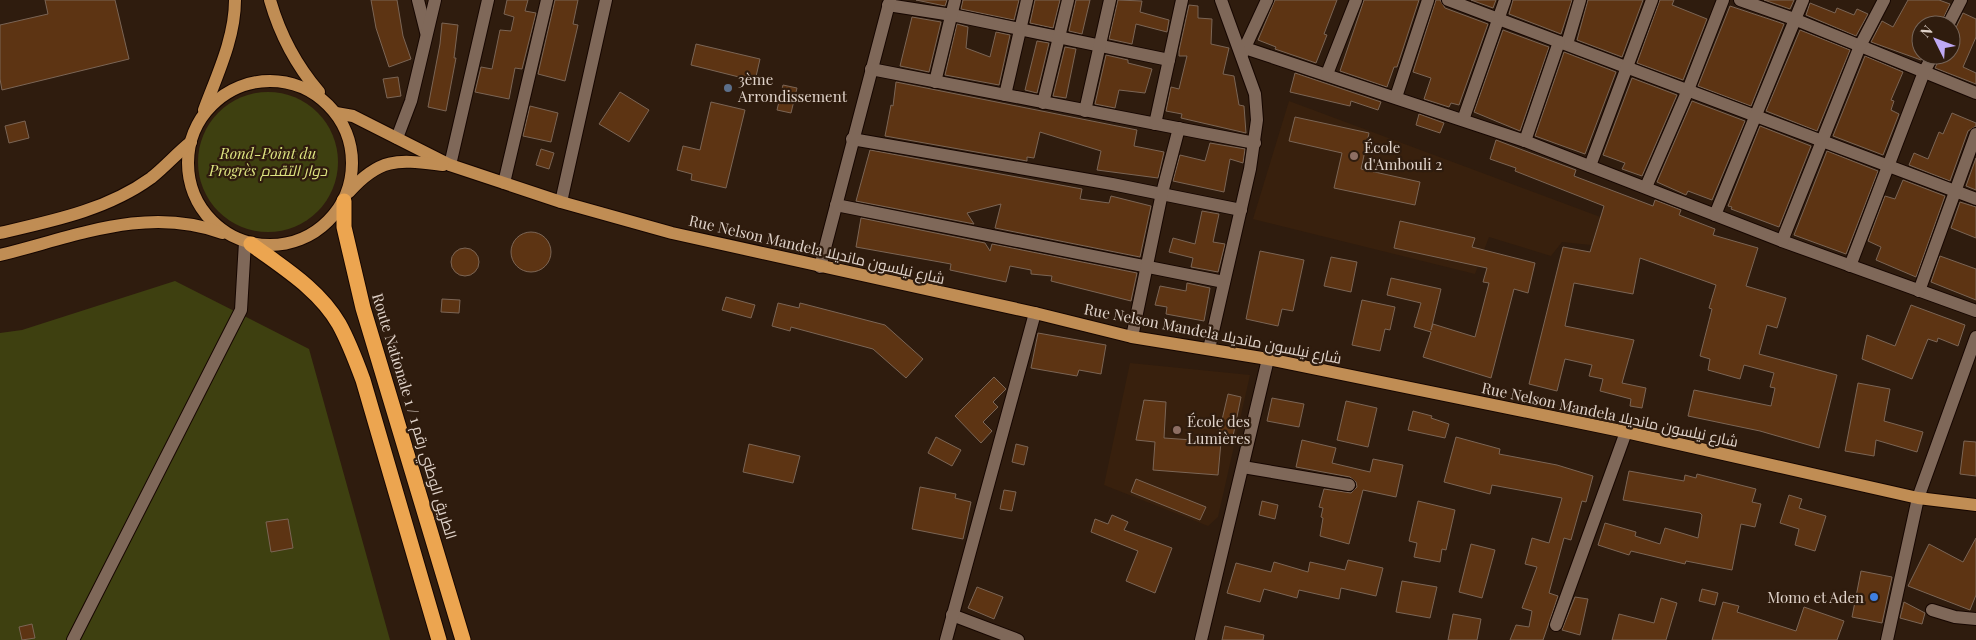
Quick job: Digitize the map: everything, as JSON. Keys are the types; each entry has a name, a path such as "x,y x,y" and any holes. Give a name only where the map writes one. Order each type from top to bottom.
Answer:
{"highway":[{"name":"Route Nationale 1 / الطريق الوطني رقم 1","path":"345,197 344,227 363,308 463,640"},
{"path":"245,242 304,284 324,303 338,322 348,342 364,380 439,640"}],"main road":[{"path":"234,0 234,15 224,57 191,142 188,165 192,189 202,210 218,227 245,242"},
{"path":"0,255 121,224 158,220 203,226 245,242 273,246 301,239 314,233 331,219 345,197 353,166 349,138 333,108 303,74 290,52 270,0"},
{"path":"202,117 218,99 238,86 262,80 286,82 309,90 333,108"},
{"name":"Rue Nelson Mandela شارع نيلسون مانديلا","path":"333,108 353,116 450,165 561,202 672,233 1035,313 1132,337 1209,348 1626,432 1918,498 1976,505"},
{"path":"0,233 98,206 127,193 152,177 191,142"},
{"name":"Rue Nelson Mandela شارع نيلسون مانديلا","path":"345,197 364,175 382,164 405,162 450,165"}],"street":[{"path":"418,0 427,37"},
{"path":"397,138 411,101 435,0"},
{"path":"450,165 488,0"},
{"path":"504,183 547,0"},
{"path":"561,202 606,0"},
{"path":"935,82 956,0"},
{"path":"1005,95 1027,0"},
{"path":"1043,103 1068,0"},
{"path":"1085,111 1110,0"},
{"path":"1155,124 1182,0"},
{"path":"1209,348 1241,210 1255,143 1257,120 1255,94 1243,52 1221,0"},
{"path":"1243,52 1267,0"},
{"path":"1327,74 1356,0"},
{"path":"1396,97 1428,0"},
{"path":"1448,0 1976,199"},
{"path":"1463,120 1505,0"},
{"path":"1525,141 1580,0"},
{"path":"1590,166 1628,69 1652,0"},
{"path":"1646,187 1688,90 1723,0"},
{"path":"1740,0 1794,19 1976,93"},
{"path":"1715,215 1794,19 1804,0"},
{"path":"1782,241 1860,46 1884,0"},
{"path":"1954,15 1962,0"},
{"path":"820,267 889,3 1169,60"},
{"path":"1243,52 1327,74 1525,141 1782,241 1976,311"},
{"path":"1850,266 1928,65"},
{"path":"871,69 1255,143"},
{"path":"1132,337 1162,193 1179,128"},
{"path":"1919,292 1976,134"},
{"path":"852,139 1162,193 1241,210"},
{"path":"836,205 1072,250 1147,268 1224,282"},
{"path":"73,640 241,310 245,242"},
{"path":"946,640 1035,313"},
{"path":"1887,640 1918,498 1976,336"},
{"path":"1201,640 1268,360"},
{"path":"1556,625 1626,432"},
{"path":"1243,467 1349,485"},
{"path":"1932,610 1956,617 1976,619"},
{"path":"952,615 1018,640"}],"shaded area":[{"name":"École d'Ambouli 2","path":"1289,101 1630,228 1619,248 1562,242 1551,256 1489,237 1475,274 1253,219"},
{"name":"École des Lumières","path":"1130,363 1250,375 1218,517 1208,526 1104,485"}],"green space":[{"name":"Rond-Point du Progrès دوار التقدم","path":"268,92 282,93 295,97 317,113 333,135 337,148 337,176 333,189 317,211 295,227 282,231 268,232 254,231 241,227 219,211 203,189 199,176 198,162 199,148 203,135 219,113 241,97 254,93"},
{"path":"175,281 309,349 390,640 0,640 0,333 22,330"}],"building":[{"path":"45,0 115,0 129,59 2,90 0,79 0,25 48,14"},
{"path":"371,0 397,0 403,36 411,59 389,67 376,28"},
{"path":"507,0 528,0 525,11 536,13 522,69 515,68 509,99 475,92 481,67 492,69 500,30 511,31 514,17 504,14"},
{"path":"555,0 578,0 573,24 578,25 565,81 538,74"},
{"path":"916,0 947,0 945,6"},
{"path":"963,0 1019,0 1014,20 961,9"},
{"path":"1035,0 1060,0 1053,28 1030,23"},
{"path":"1076,0 1090,0 1082,34 1069,31"},
{"path":"1118,0 1142,1 1140,12 1169,20 1167,32 1136,24 1132,44 1109,39"},
{"path":"1275,0 1337,0 1324,34 1327,35 1316,63 1275,49 1276,47 1258,40"},
{"path":"1364,0 1419,0 1397,67 1394,67 1387,87 1340,71"},
{"path":"1436,0 1440,0 1445,8 1488,24 1459,105 1451,103 1449,107 1424,99 1431,78 1413,72"},
{"path":"1471,0 1496,0 1493,8"},
{"path":"1513,0 1572,0 1561,34 1509,14"},
{"path":"1588,0 1643,0 1622,57 1577,40"},
{"path":"1660,0 1674,0 1672,5 1707,19 1683,80 1637,63"},
{"path":"1764,0 1794,0 1790,9"},
{"path":"1908,0 1939,0 1950,4 1945,15 1911,15 1911,56 1871,42 1882,21 1893,27"},
{"path":"1810,3 1835,13 1837,8 1854,15 1857,9 1868,14 1856,36 1806,15"},
{"path":"1189,5 1198,6 1198,18 1212,19 1211,44 1229,48 1223,74 1234,76 1239,105 1244,106 1246,133 1181,118 1182,114 1166,111 1171,87 1179,89 1187,56 1179,56 1179,51"},
{"path":"1730,6 1784,24 1751,106 1698,86"},
{"path":"1963,13 1976,19 1976,37 1963,67 1976,73 1976,84 1935,68 1936,65 1961,65 1961,17"},
{"path":"912,17 941,22 929,72 900,66"},
{"path":"442,23 458,25 454,58 456,58 446,111 428,107"},
{"path":"957,24 968,27 966,48 990,57 996,32 1010,35 999,85 945,75"},
{"path":"1503,30 1549,47 1520,131 1474,112"},
{"path":"1800,30 1850,50 1817,131 1766,111"},
{"path":"1037,41 1049,43 1037,93 1025,90"},
{"path":"696,44 760,59 755,81 691,65"},
{"path":"1065,47 1076,49 1066,98 1053,96"},
{"path":"1564,52 1616,72 1585,154 1535,136"},
{"path":"1106,55 1128,60 1128,63 1152,69 1145,93 1119,90 1115,108 1095,104"},
{"path":"1865,56 1903,72 1891,100 1894,101 1891,110 1899,114 1883,155 1833,136"},
{"path":"1295,73 1381,102 1378,110 1351,101 1350,106 1290,92"},
{"path":"398,77 401,96 387,98 383,79"},
{"path":"1632,78 1677,95 1642,176 1622,169 1625,163 1603,155"},
{"path":"896,82 1137,130 1134,146 1164,152 1158,178 1097,170 1101,151 1040,132 1034,158 1027,157 1027,161 885,136 891,105 893,106"},
{"path":"783,85 797,88 791,113 777,110"},
{"path":"620,92 649,110 629,142 599,124"},
{"path":"1692,101 1745,121 1712,200 1688,191 1686,195 1657,182"},
{"path":"711,102 745,110 726,188 691,180 692,174 677,170 683,146 700,150"},
{"path":"530,106 558,113 551,142 523,136"},
{"path":"1952,113 1976,123 1976,126 1968,131 1950,181 1909,165 1914,153 1928,159 1939,132 1943,134"},
{"path":"1419,114 1444,123 1440,133 1416,125"},
{"path":"1295,117 1369,133 1361,169 1420,182 1415,205 1334,188 1342,153 1289,141"},
{"path":"25,121 29,138 9,143 5,126"},
{"path":"1760,126 1811,146 1779,227 1731,209 1732,207 1728,206"},
{"path":"1496,140 1576,170 1574,176 1653,206 1655,200 1681,210 1679,215 1715,229 1713,235 1758,248 1746,286 1786,298 1777,328 1767,325 1759,354 1837,375 1819,448 1760,431 1688,416 1694,390 1771,406 1775,388 1770,387 1774,373 1744,365 1740,379 1708,370 1710,359 1700,356 1712,309 1709,308 1716,285 1640,258 1633,294 1574,283 1565,326 1634,340 1622,383 1646,388 1642,408 1630,406 1631,399 1600,391 1603,379 1589,376 1592,365 1565,359 1557,391 1529,384 1563,247 1590,252 1604,206 1515,171 1516,168 1490,159"},
{"path":"1210,143 1245,149 1243,163 1230,159 1224,192 1173,181 1180,155 1205,161"},
{"path":"541,149 554,153 549,169 536,165"},
{"path":"870,150 1082,189 1080,199 1109,203 1111,196 1151,206 1140,257 995,228 1001,204 967,213 974,224 856,201"},
{"path":"1827,151 1878,171 1846,254 1794,235"},
{"path":"1976,158 1976,190 1966,186"},
{"path":"1903,180 1945,196 1916,277 1876,260 1881,247 1868,241 1885,196 1895,199"},
{"path":"1960,202 1976,207 1976,238 1951,228"},
{"path":"1202,211 1219,214 1213,242 1225,244 1218,272 1191,267 1193,258 1169,252 1173,238 1195,244"},
{"path":"861,218 985,243 990,251 992,244 1137,273 1131,301 1051,281 1052,276 1031,274 1031,270 1010,266 1006,282 950,270 951,264 856,247"},
{"path":"1400,221 1475,238 1472,247 1535,263 1528,293 1514,289 1491,378 1423,357 1431,332 1414,327 1421,303 1387,295 1391,278 1441,289 1431,330 1433,324 1475,337 1489,283 1483,282 1487,268 1394,248"},
{"path":"535,232 542,235 548,241 551,252 550,260 542,269 535,272 527,272 520,269 512,260 511,248 514,241 523,233"},
{"path":"465,248 475,252 479,262 475,272 465,276 455,272 451,262 455,252"},
{"path":"1260,251 1304,260 1293,311 1282,309 1278,326 1246,319"},
{"path":"1940,256 1976,269 1976,300 1931,282"},
{"path":"1331,257 1357,262 1351,292 1324,286"},
{"path":"1187,283 1210,288 1204,321 1166,314 1167,307 1155,305 1160,286 1186,291"},
{"path":"726,297 755,305 751,318 722,310"},
{"path":"442,299 460,300 459,313 441,312"},
{"path":"1362,300 1395,307 1390,330 1385,329 1380,351 1352,345"},
{"path":"778,303 799,308 800,303 885,325 923,359 906,378 873,349 791,327 790,331 772,326"},
{"path":"1911,305 1965,325 1958,346 1938,338 1937,342 1928,339 1912,379 1862,359 1867,335 1895,346"},
{"path":"1038,333 1106,345 1101,374 1079,370 1077,376 1031,368"},
{"path":"994,377 1006,389 993,402 998,407 983,422 992,431 981,443 955,416"},
{"path":"1858,383 1890,389 1884,421 1923,432 1917,452 1876,440 1874,456 1845,451"},
{"path":"1228,394 1241,397 1232,441 1218,437"},
{"path":"1272,398 1304,404 1299,427 1267,421"},
{"path":"1144,400 1166,402 1164,438 1221,442 1218,475 1153,470 1155,442 1136,440"},
{"path":"1346,401 1377,408 1368,447 1337,440"},
{"path":"1413,411 1432,416 1431,418 1449,424 1445,438 1408,430"},
{"path":"936,437 961,450 952,466 928,453"},
{"path":"1456,437 1500,449 1499,454 1557,465 1593,476 1586,502 1582,501 1571,540 1564,538 1549,593 1558,596 1543,640 1510,640 1516,625 1529,627 1532,611 1522,608 1537,567 1525,564 1532,538 1549,543 1562,498 1492,485 1490,494 1444,482"},
{"path":"1302,440 1336,448 1332,463 1370,472 1373,459 1403,465 1396,497 1363,490 1349,544 1320,536 1323,508 1319,507 1324,489 1351,493 1357,487 1356,482 1350,477 1296,467"},
{"path":"1964,441 1976,442 1976,476 1960,474"},
{"path":"749,444 800,456 793,483 743,472"},
{"path":"1016,444 1028,447 1024,465 1012,462"},
{"path":"1629,471 1684,481 1685,475 1696,478 1697,474 1756,489 1752,502 1761,504 1755,527 1741,524 1732,570 1686,561 1685,564 1631,551 1629,555 1598,545 1605,523 1636,532 1635,536 1660,544 1665,528 1698,538 1702,515 1700,513 1623,500"},
{"path":"1136,479 1206,507 1200,520 1131,492"},
{"path":"920,487 956,494 955,498 971,502 963,539 912,529"},
{"path":"1004,490 1016,492 1012,511 1000,509"},
{"path":"1789,495 1802,499 1799,508 1826,516 1815,551 1795,545 1799,529 1780,523"},
{"path":"1262,501 1278,505 1275,519 1259,515"},
{"path":"1418,501 1455,510 1446,550 1442,549 1440,562 1414,557 1417,543 1409,541"},
{"path":"1112,515 1128,522 1124,530 1172,548 1155,593 1126,581 1138,551 1091,532 1095,519 1108,524"},
{"path":"288,519 293,548 271,552 266,522"},
{"path":"1976,538 1976,595 1970,610 1908,586 1929,544 1963,562"},
{"path":"1471,544 1495,550 1482,598 1459,592"},
{"path":"1348,560 1383,568 1376,596 1341,588 1339,599 1299,590 1297,598 1264,589 1260,602 1227,593 1236,563 1271,572 1274,562 1308,572 1310,562 1345,570"},
{"name":"Momo et Aden","path":"1861,571 1892,577 1882,623 1852,617"},
{"path":"1402,581 1437,587 1430,618 1396,612"},
{"path":"977,587 1003,597 994,619 968,608"},
{"path":"1702,589 1718,593 1715,605 1699,601"},
{"path":"1575,597 1588,599 1580,635 1562,630"},
{"path":"1661,598 1677,603 1666,640 1612,640 1619,614 1654,623"},
{"path":"1723,602 1739,606 1737,612 1796,631 1804,607 1844,621 1837,640 1712,640"},
{"path":"1904,602 1925,613 1922,624 1900,618"},
{"path":"1453,614 1481,619 1477,640 1448,640"},
{"path":"32,624 35,638 22,640 19,627"},
{"path":"1225,626 1264,635 1263,640 1222,640"}],"place":[{"name":"3ème Arrondissement","path":"728,88"},
{"name":"École d'Ambouli 2","path":"1354,156"},
{"name":"École des Lumières","path":"1177,430"},
{"name":"Momo et Aden","path":"1874,597"}]}
